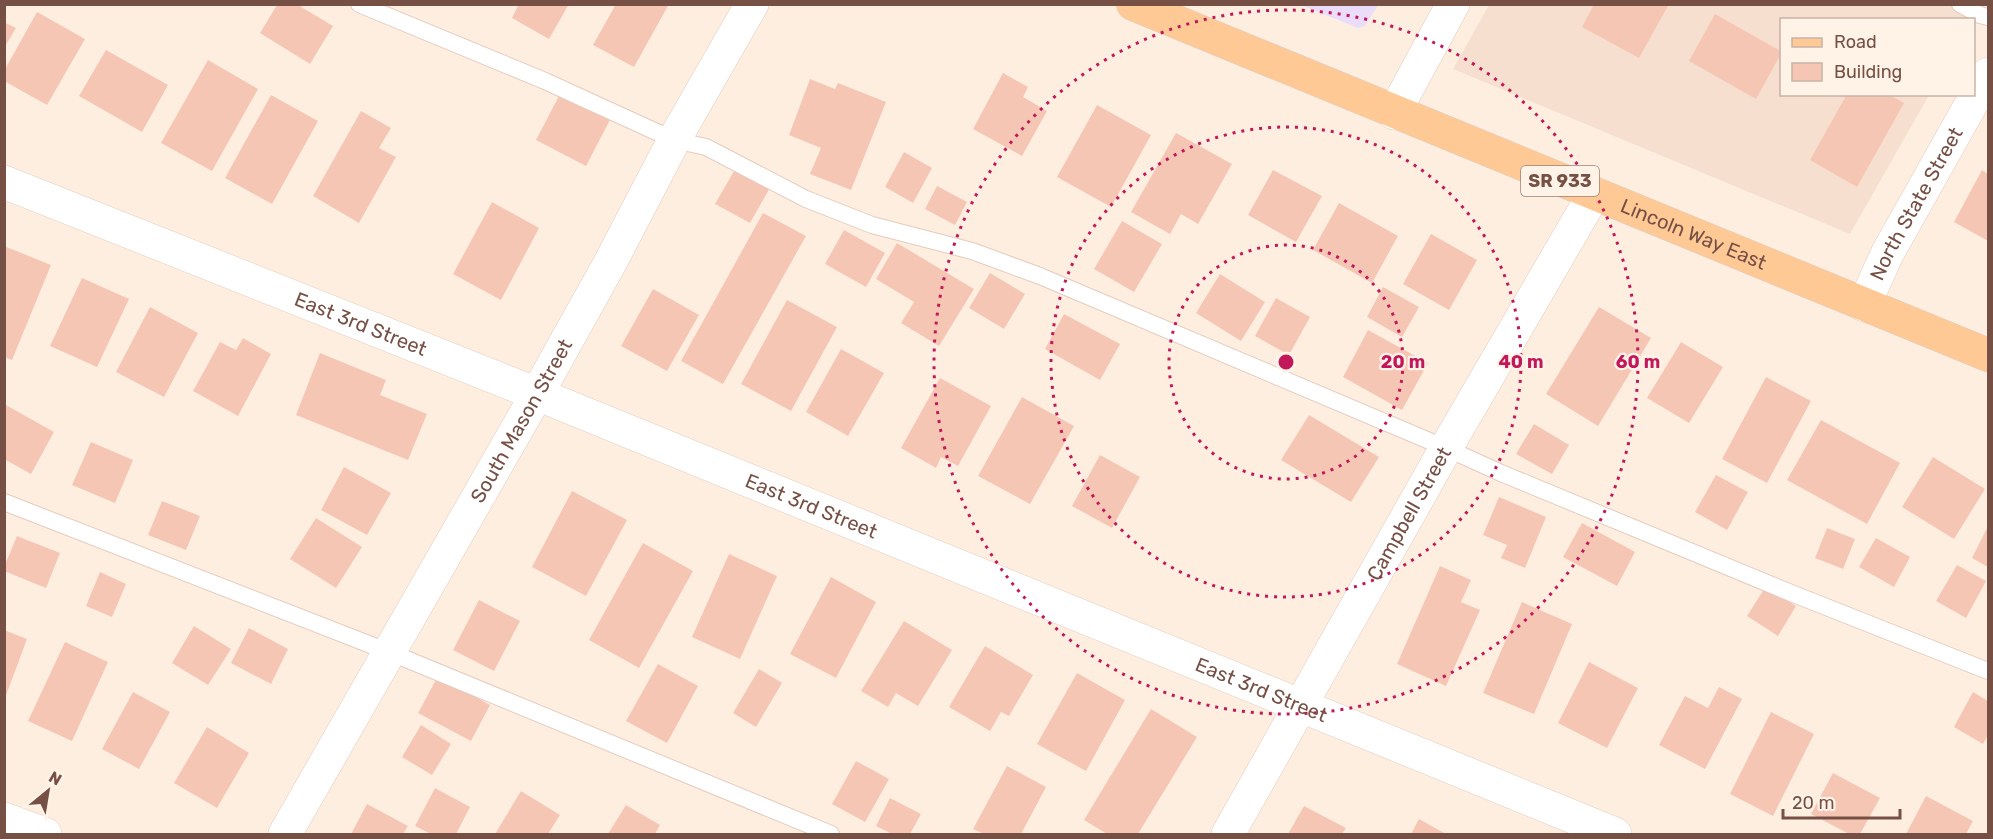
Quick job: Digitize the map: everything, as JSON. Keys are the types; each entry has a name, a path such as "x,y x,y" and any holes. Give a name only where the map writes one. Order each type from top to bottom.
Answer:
{"main road":[{"name":"Lincoln Way East","path":"1133,4 1394,113 1989,355"}],"street":[{"name":"South Mason Street","path":"285,834 537,394 610,263 674,140 752,4"},
{"path":"1394,113 1453,4"},
{"name":"North State Street","path":"1864,305 1887,254 1989,74"},
{"name":"East 3rd Street","path":"4,182 537,394 1615,834"},
{"name":"Campbell Street","path":"1228,834 1446,448 1594,195"},
{"path":"4,819 45,834"}],"lane":[{"path":"359,4 545,81 674,140 706,147 806,199 872,225 972,251 1040,276 1683,549 1989,671"},
{"path":"1960,4 1980,15 1989,17"},
{"path":"4,502 388,652 831,834"}],"shaded area":[{"path":"1301,5 1378,5 1365,26 1358,28"},
{"path":"1489,5 1980,5 1972,18 1780,18 1780,96 1928,96 1850,234 1453,69"}],"building":[{"path":"519,4 569,4 549,39 512,18"},
{"path":"616,4 669,4 634,67 593,45"},
{"path":"1594,4 1669,4 1639,58 1582,27"},
{"path":"277,5 298,5 333,26 310,64 260,33"},
{"path":"37,12 85,39 47,105 4,81 4,71"},
{"path":"1715,14 1780,51 1780,56 1756,99 1689,61"},
{"path":"4,22 16,28 4,48"},
{"path":"106,50 168,85 142,132 79,96"},
{"path":"208,60 258,89 212,171 161,143"},
{"path":"1003,73 1028,87 1023,97 1047,111 1022,156 973,129"},
{"path":"810,79 835,89 838,83 886,102 851,190 810,174 821,148 789,135"},
{"path":"560,94 610,120 586,166 536,140"},
{"path":"271,95 318,121 272,204 225,178"},
{"path":"1846,96 1892,96 1904,103 1857,187 1810,160"},
{"path":"1097,105 1151,135 1111,207 1057,177"},
{"path":"361,111 391,128 379,148 396,157 359,223 313,196"},
{"path":"1176,133 1232,164 1198,224 1181,214 1170,234 1131,212"},
{"path":"904,152 932,168 913,203 885,187"},
{"path":"737,166 771,186 750,223 715,204"},
{"path":"1273,170 1322,196 1296,242 1248,215"},
{"path":"1982,170 1988,174 1988,241 1954,222"},
{"path":"937,186 967,202 955,225 925,209"},
{"path":"492,202 539,228 501,300 453,274"},
{"path":"1339,203 1398,236 1372,283 1313,250"},
{"path":"763,213 806,236 723,384 681,361"},
{"path":"1122,221 1162,244 1134,292 1094,269"},
{"path":"844,230 885,253 866,287 825,264"},
{"path":"1431,234 1477,260 1449,310 1403,284"},
{"path":"897,243 974,289 939,346 901,323 914,302 876,279"},
{"path":"4,246 51,265 12,360 4,357"},
{"path":"990,273 1025,294 1004,329 969,308"},
{"path":"1220,274 1265,302 1241,341 1196,313"},
{"path":"82,278 129,299 97,367 50,346"},
{"path":"1383,287 1419,307 1402,337 1367,317"},
{"path":"653,289 699,315 667,371 621,346"},
{"path":"1276,298 1310,317 1289,355 1255,336"},
{"path":"787,300 837,327 791,411 741,384"},
{"path":"150,307 198,333 164,397 116,372"},
{"path":"1599,307 1651,338 1598,426 1546,394"},
{"path":"1064,314 1120,344 1100,380 1045,349"},
{"path":"1368,330 1428,363 1402,410 1343,377"},
{"path":"243,338 271,354 238,416 193,391 220,342 236,350"},
{"path":"1681,342 1723,367 1689,423 1647,398"},
{"path":"841,349 884,373 848,436 806,412"},
{"path":"320,353 386,380 380,395 427,414 408,460 296,415"},
{"path":"1766,377 1811,401 1767,483 1722,459"},
{"path":"940,378 991,406 958,466 941,457 936,468 901,448"},
{"path":"1022,397 1074,426 1030,504 978,476"},
{"path":"4,404 54,432 31,474 4,459"},
{"path":"1309,415 1379,457 1351,502 1281,460"},
{"path":"1821,420 1900,463 1867,524 1787,480"},
{"path":"1534,424 1569,445 1552,474 1516,454"},
{"path":"91,442 133,460 115,503 72,485"},
{"path":"1100,455 1140,477 1112,528 1072,506"},
{"path":"1933,457 1985,489 1954,539 1902,507"},
{"path":"344,467 391,493 367,535 321,510"},
{"path":"1716,475 1748,492 1727,530 1695,512"},
{"path":"572,491 627,520 586,596 532,567"},
{"path":"1499,497 1546,517 1525,568 1501,558 1507,545 1483,535"},
{"path":"162,501 200,516 186,550 148,535"},
{"path":"316,518 362,547 336,588 290,559"},
{"path":"1582,523 1635,552 1617,586 1563,557"},
{"path":"1988,526 1988,567 1972,558"},
{"path":"1827,528 1855,539 1843,569 1815,558"},
{"path":"17,536 60,553 46,588 4,571"},
{"path":"1876,538 1910,557 1894,587 1859,567"},
{"path":"643,543 693,571 639,668 589,640"},
{"path":"729,554 777,576 740,659 692,637"},
{"path":"1957,565 1986,581 1966,618 1936,601"},
{"path":"1440,566 1471,580 1461,602 1480,610 1446,686 1397,664"},
{"path":"100,572 126,584 112,617 86,606"},
{"path":"831,577 876,602 836,678 790,654"},
{"path":"1766,586 1796,606 1778,636 1747,616"},
{"path":"479,600 520,621 494,671 453,650"},
{"path":"1522,602 1572,624 1534,714 1483,693"},
{"path":"904,621 952,650 918,706 896,693 888,707 861,691"},
{"path":"194,626 231,649 208,685 172,663"},
{"path":"249,628 288,649 271,684 231,663"},
{"path":"4,630 27,639 5,698 4,698"},
{"path":"65,642 108,662 72,741 28,721"},
{"path":"985,646 1033,675 1009,716 1001,712 990,731 949,707"},
{"path":"1589,662 1638,688 1607,748 1558,723"},
{"path":"658,664 698,686 667,743 626,721"},
{"path":"759,669 782,683 756,727 733,713"},
{"path":"1077,673 1125,700 1086,771 1037,744"},
{"path":"438,676 490,705 471,741 418,713"},
{"path":"1719,687 1742,699 1705,769 1659,745 1685,696 1708,708"},
{"path":"133,692 170,712 139,769 102,749"},
{"path":"1973,692 1988,701 1988,735 1983,744 1954,727"},
{"path":"1151,709 1197,737 1138,834 1107,834 1084,820"},
{"path":"1771,712 1814,734 1773,816 1730,794"},
{"path":"421,725 451,744 432,775 402,757"},
{"path":"207,727 249,753 217,808 174,783"},
{"path":"856,761 889,779 865,822 832,804"},
{"path":"1007,766 1046,787 1021,834 984,834 973,829"},
{"path":"1833,773 1880,798 1860,834 1849,834 1811,814"},
{"path":"435,788 470,807 456,834 431,834 415,826"},
{"path":"521,791 560,815 548,834 495,834"},
{"path":"1926,796 1973,821 1966,834 1906,834"},
{"path":"890,798 921,814 910,834 892,834 876,826"},
{"path":"367,804 408,826 403,834 351,834"},
{"path":"626,805 660,825 655,834 608,834"},
{"path":"1304,806 1346,828 1342,834 1288,834"},
{"path":"1419,819 1446,834 1411,834"}]}
